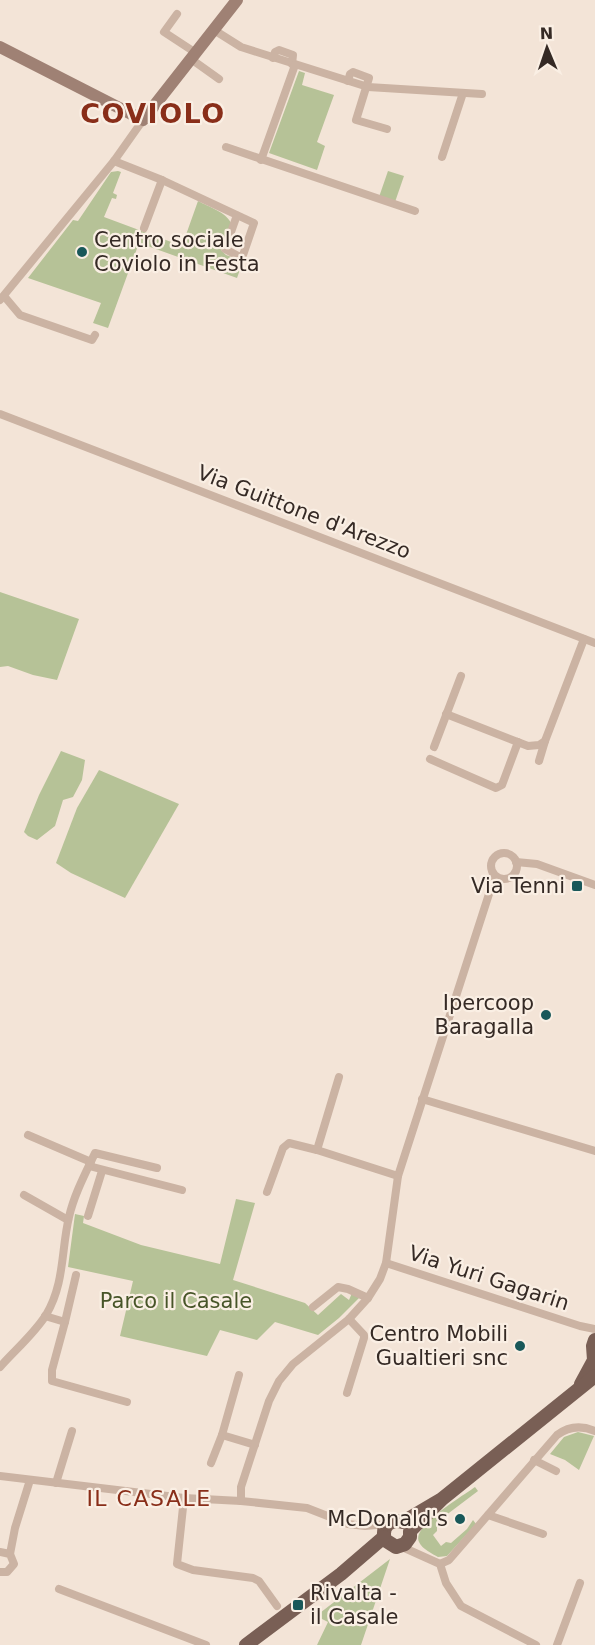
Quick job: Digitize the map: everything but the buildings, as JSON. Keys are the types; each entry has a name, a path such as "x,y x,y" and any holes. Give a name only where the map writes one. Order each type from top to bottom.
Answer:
{"main road":[{"path":"579,1388 591,1368 595,1343"},
{"path":"246,1645 369,1551 396,1534 442,1499 595,1376"}],"street":[{"path":"94,335 92,340 21,315 2,298 114,161 143,120 237,0"},
{"path":"177,14 164,32 219,79"},
{"path":"214,30 241,47 368,87 482,94"},
{"path":"0,47 143,120"},
{"path":"261,160 294,64"},
{"path":"368,87 356,120 387,129"},
{"path":"442,157 463,93"},
{"path":"226,147 416,211"},
{"path":"114,161 162,180 237,215 254,223 242,258 225,249 237,215"},
{"path":"144,228 162,180"},
{"name":"Via Guittone d'Arezzo","path":"0,414 595,643"},
{"path":"538,761 584,639"},
{"path":"434,747 461,676"},
{"path":"446,714 528,746 539,745 545,741"},
{"path":"430,759 496,788 502,785 518,742"},
{"path":"241,1501 242,1487 268,1401 279,1381 293,1364 349,1319 368,1298 380,1279 386,1263 398,1176 489,894 493,874 492,861 498,855 506,854 516,866"},
{"path":"516,866 537,864 595,885"},
{"path":"493,874 502,879 510,878 516,866"},
{"path":"489,894 502,879"},
{"path":"317,1150 339,1077"},
{"path":"422,1099 595,1151"},
{"path":"28,1135 102,1171 182,1190"},
{"path":"267,1192 286,1145 296,1144 398,1176"},
{"path":"0,1367 45,1316 52,1303 61,1272 68,1220 95,1153 157,1168"},
{"path":"88,1216 102,1171"},
{"path":"24,1195 68,1220"},
{"name":"Via Yuri Gagarin","path":"386,1263 580,1326 595,1343"},
{"path":"76,1275 52,1370 52,1381 127,1402"},
{"path":"314,1307 338,1287 348,1288 368,1298"},
{"path":"45,1316 65,1322"},
{"path":"347,1394 364,1338 364,1335 349,1319"},
{"name":"Via Yuri Gagarin","path":"580,1326 595,1343"},
{"path":"211,1463 222,1435 239,1376"},
{"path":"440,1564 449,1560 556,1435 563,1430 575,1427 595,1431"},
{"path":"56,1483 72,1431"},
{"path":"222,1435 255,1445"},
{"path":"534,1460 556,1471"},
{"path":"0,1476 184,1498 241,1501 307,1509 348,1524 396,1534 419,1554 440,1564 452,1595 461,1606 536,1645"},
{"path":"0,1572 8,1572 13,1567 14,1560 10,1554 15,1528 30,1480"},
{"path":"184,1498 177,1564 193,1570 253,1578 259,1581 277,1606"},
{"path":"488,1515 543,1534"},
{"path":"396,1534 419,1554"},
{"path":"0,1552 10,1554"},
{"path":"557,1645 580,1583"},
{"path":"59,1589 206,1645"}],"green space":[{"path":"299,71 305,73 302,85 334,95 317,142 325,146 317,170 269,153"},
{"path":"388,171 404,176 395,202 379,197"},
{"path":"111,172 121,172 113,193 117,195 116,199 112,198 104,217 182,246 198,201 229,219 231,223 221,250 226,255 243,261 237,278 139,243 108,328 93,323 101,303 28,278 73,220 78,221"},
{"path":"0,592 79,619 57,680 8,666 0,667"},
{"path":"61,751 85,760 82,780 73,797 63,800 55,826 37,840 24,832"},
{"path":"99,770 179,804 125,898 71,873 56,863 77,808"},
{"name":"Parco il Casale","path":"236,1199 255,1203 233,1280 305,1303 318,1315 341,1294 349,1300 352,1293 359,1298 318,1335 275,1322 257,1340 220,1330 207,1356 120,1336 133,1281 68,1267 75,1214 84,1216 83,1223 141,1245 220,1264"},
{"path":"578,1432 594,1436 579,1470 565,1460 550,1454 564,1437"},
{"path":"475,1487 478,1491 437,1522 437,1531 433,1535 441,1546 446,1542 451,1543 467,1529 473,1520 476,1524 447,1556 438,1557 420,1545 419,1535 430,1520"},
{"path":"390,1559 361,1645 317,1645 328,1622 316,1616"}],"place":[{"name":"Centro sociale Coviolo in Festa","path":"82,252"},
{"name":"Via Tenni","path":"577,886"},
{"name":"Ipercoop Baragalla","path":"546,1015"},
{"name":"Centro Mobili Gualtieri snc","path":"520,1346"},
{"name":"McDonald's","path":"460,1519"},
{"name":"Rivalta - il Casale","path":"298,1605"}],"district":[{"name":"COVIOLO","path":"153,114"},
{"name":"IL CASALE","path":"149,1498"}]}
